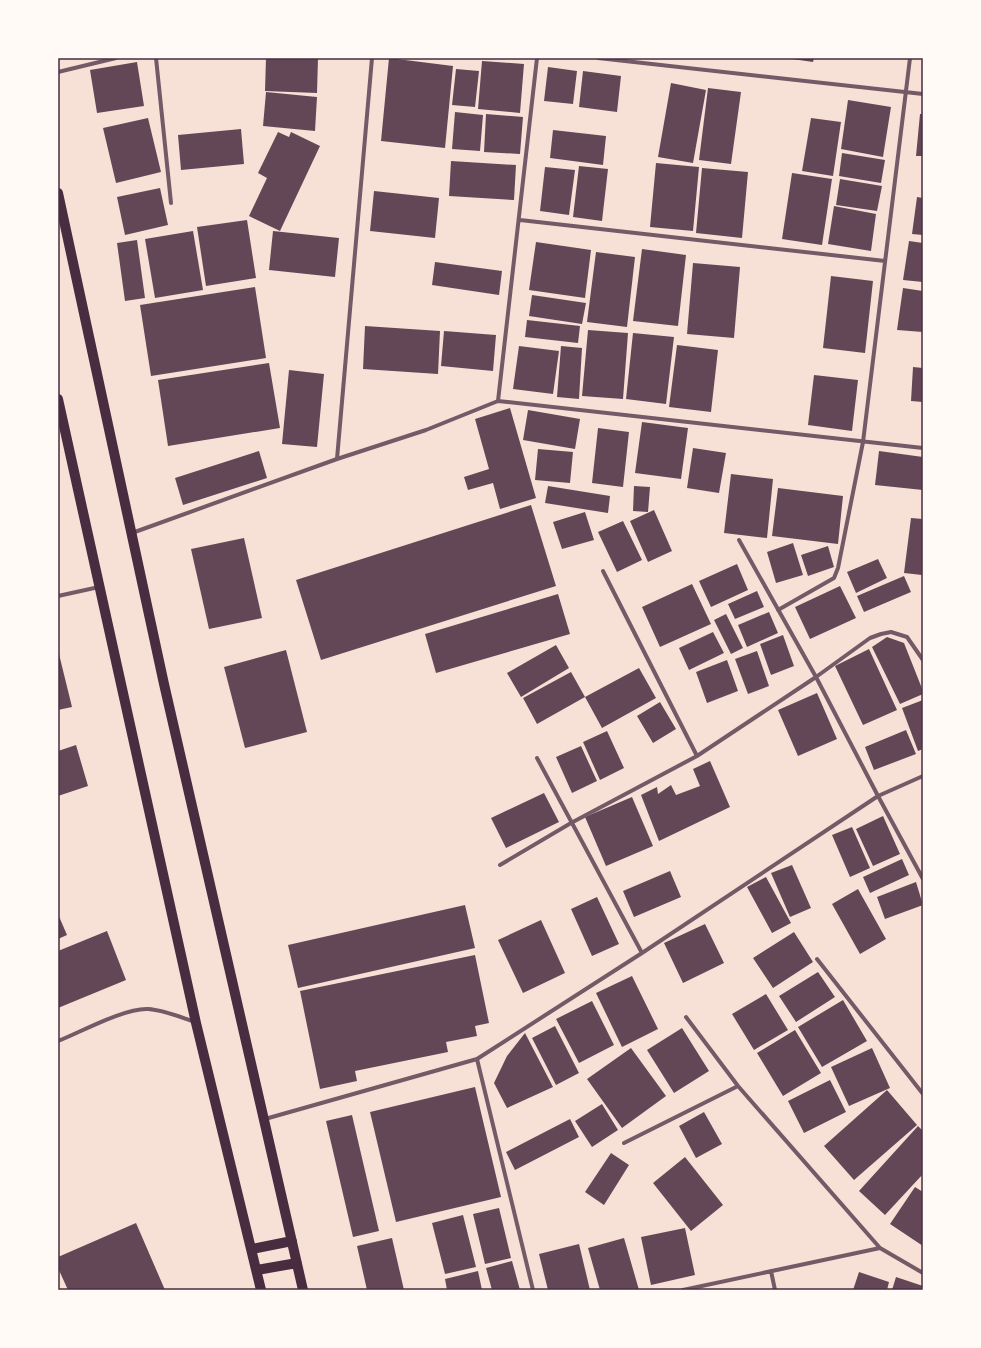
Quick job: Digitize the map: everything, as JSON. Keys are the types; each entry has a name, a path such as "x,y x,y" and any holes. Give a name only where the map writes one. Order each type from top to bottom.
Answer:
{"main road":[{"path":"58,193 164,684 304,1290"},
{"path":"58,399 60,420 99,587 196,1023 262,1290"},
{"path":"252,1249 292,1241"},
{"path":"257,1270 297,1263"}],"street":[{"path":"58,72 116,58"},
{"path":"156,58 171,203"},
{"path":"337,459 372,58"},
{"path":"498,401 520,220 537,58"},
{"path":"598,58 923,94"},
{"path":"778,610 834,578 838,568 863,442 910,58"},
{"path":"520,220 885,261"},
{"path":"132,534 337,459 426,430 498,401 923,448"},
{"path":"738,540 816,677 923,879"},
{"path":"603,571 697,756"},
{"path":"58,596 99,587"},
{"path":"500,865 571,823 697,756 816,677 870,638 891,632 907,637 923,660"},
{"path":"537,758 642,953"},
{"path":"265,1119 477,1059 642,953 878,796 923,776"},
{"path":"817,959 923,1094"},
{"path":"58,1042 127,1012 146,1009 164,1011 196,1023"},
{"path":"686,1017 738,1086 880,1248 923,1273"},
{"path":"477,1059 533,1290"},
{"path":"624,1143 738,1086"},
{"path":"684,1290 880,1248"},
{"path":"771,1271 775,1290"}],"building":[{"path":"266,58 318,58 317,93 265,91"},
{"path":"389,58 453,66 445,148 381,141"},
{"path":"785,58 814,58 813,62"},
{"path":"482,61 524,64 520,113 478,109"},
{"path":"137,62 144,106 97,113 90,70"},
{"path":"548,67 577,71 573,104 544,101"},
{"path":"456,69 479,71 475,107 452,105"},
{"path":"583,71 621,76 617,112 579,107"},
{"path":"671,83 706,90 693,163 658,157"},
{"path":"708,88 741,92 731,164 699,160"},
{"path":"266,92 317,97 315,131 263,126"},
{"path":"848,100 891,107 883,157 841,149"},
{"path":"455,112 483,115 480,151 452,149"},
{"path":"486,114 523,117 520,154 484,152"},
{"path":"920,114 923,114 923,156 916,156"},
{"path":"148,118 161,172 116,183 103,128"},
{"path":"811,118 841,122 833,176 802,171"},
{"path":"241,129 244,164 181,170 178,135"},
{"path":"553,130 606,136 603,165 550,158"},
{"path":"278,132 289,137 291,132 320,146 280,231 249,216 267,178 258,173"},
{"path":"842,153 885,160 881,183 839,176"},
{"path":"451,161 516,165 514,200 449,196"},
{"path":"656,163 699,167 693,231 650,227"},
{"path":"579,166 608,169 602,221 573,217"},
{"path":"545,167 575,170 569,215 540,211"},
{"path":"702,168 748,172 742,238 696,233"},
{"path":"792,173 832,179 822,245 782,239"},
{"path":"840,179 882,186 877,211 836,205"},
{"path":"160,188 168,225 125,235 117,197"},
{"path":"374,191 439,198 435,238 370,231"},
{"path":"917,197 923,198 923,235 912,234"},
{"path":"834,206 876,214 871,251 828,244"},
{"path":"247,220 256,278 206,286 197,227"},
{"path":"193,231 203,290 155,298 145,239"},
{"path":"273,231 339,238 335,277 269,270"},
{"path":"137,240 145,298 125,301 117,243"},
{"path":"909,241 923,243 923,282 903,280"},
{"path":"536,242 591,250 585,298 529,290"},
{"path":"642,249 686,255 678,326 633,321"},
{"path":"596,252 635,257 627,327 587,322"},
{"path":"435,262 502,271 499,295 432,285"},
{"path":"693,263 740,267 734,338 687,334"},
{"path":"831,276 873,281 865,353 823,348"},
{"path":"255,287 266,358 151,376 140,305"},
{"path":"903,288 923,291 923,332 897,330"},
{"path":"532,295 586,303 582,324 529,316"},
{"path":"527,320 580,326 578,343 525,337"},
{"path":"365,326 440,331 438,374 363,369"},
{"path":"588,330 628,333 623,399 582,396"},
{"path":"444,331 496,335 493,371 441,366"},
{"path":"633,333 674,337 666,404 626,399"},
{"path":"677,345 718,350 711,412 669,407"},
{"path":"519,346 559,351 553,394 513,389"},
{"path":"561,346 582,348 579,399 557,397"},
{"path":"269,363 280,428 168,446 158,380"},
{"path":"913,367 923,368 923,402 911,401"},
{"path":"289,370 324,374 317,447 282,444"},
{"path":"814,375 858,380 852,431 808,425"},
{"path":"510,408 536,498 500,509 493,483 468,490 464,477 489,469 475,419"},
{"path":"528,410 580,419 575,449 523,440"},
{"path":"642,422 688,428 681,479 635,473"},
{"path":"598,428 629,432 623,487 592,483"},
{"path":"693,448 726,453 719,493 687,488"},
{"path":"538,449 573,452 570,483 535,480"},
{"path":"259,451 267,478 183,505 175,478"},
{"path":"879,451 923,457 923,490 875,485"},
{"path":"731,474 773,479 767,538 724,533"},
{"path":"548,486 610,496 608,513 545,503"},
{"path":"634,486 650,487 648,512 633,511"},
{"path":"778,488 843,496 838,544 772,536"},
{"path":"531,505 556,586 321,660 296,580"},
{"path":"654,510 672,551 648,562 630,521"},
{"path":"585,512 594,540 562,549 553,522"},
{"path":"911,518 923,519 922,575 904,573"},
{"path":"623,521 642,560 617,572 598,532"},
{"path":"244,538 262,618 209,629 191,549"},
{"path":"793,543 803,575 776,583 767,552"},
{"path":"828,546 834,567 808,576 801,555"},
{"path":"878,559 887,578 856,593 847,572"},
{"path":"737,564 748,590 711,607 699,581"},
{"path":"904,576 911,592 864,612 857,596"},
{"path":"692,584 711,624 660,647 642,607"},
{"path":"840,586 856,618 810,639 795,607"},
{"path":"757,591 764,607 735,619 728,604"},
{"path":"558,594 570,634 436,673 425,634"},
{"path":"769,612 778,633 747,647 738,625"},
{"path":"726,614 743,648 731,654 714,620"},
{"path":"713,632 724,653 689,670 679,648"},
{"path":"783,635 794,666 771,675 760,644"},
{"path":"887,637 904,643 923,691 923,694 900,704 872,647"},
{"path":"556,645 569,668 521,697 507,673"},
{"path":"869,649 897,710 863,725 835,666"},
{"path":"58,650 72,707 58,710"},
{"path":"286,650 307,732 245,748 224,667"},
{"path":"757,651 769,686 748,694 735,659"},
{"path":"727,660 738,691 707,703 696,672"},
{"path":"639,668 656,698 602,728 585,697"},
{"path":"571,672 585,697 537,724 523,698"},
{"path":"817,693 837,739 798,756 778,710"},
{"path":"923,700 923,749 918,751 902,708"},
{"path":"660,702 676,729 653,743 637,716"},
{"path":"906,730 916,754 874,770 865,747"},
{"path":"607,731 624,768 600,780 583,742"},
{"path":"76,745 88,786 58,796 58,751"},
{"path":"581,746 597,781 572,793 556,757"},
{"path":"710,761 730,807 659,841 641,795 657,787 658,794 671,785 676,795 700,786 693,769"},
{"path":"544,793 559,822 506,848 491,818"},
{"path":"632,797 653,846 606,866 585,817"},
{"path":"883,816 900,854 873,866 856,829"},
{"path":"852,827 870,868 850,877 832,835"},
{"path":"902,859 909,875 870,893 863,877"},
{"path":"792,865 811,908 790,917 771,873"},
{"path":"670,871 681,897 634,917 623,891"},
{"path":"766,877 791,923 772,933 747,887"},
{"path":"916,882 923,905 885,919 877,897"},
{"path":"858,889 886,939 860,954 832,904"},
{"path":"597,897 619,944 592,956 571,909"},
{"path":"465,905 475,948 298,988 288,945"},
{"path":"58,914 67,935 58,939"},
{"path":"541,920 565,973 523,993 498,940"},
{"path":"705,924 724,963 683,983 664,943"},
{"path":"107,931 126,980 58,1008 58,951"},
{"path":"794,932 813,962 773,988 753,958"},
{"path":"475,955 489,1023 475,1026 477,1036 446,1042 448,1052 355,1071 357,1081 320,1089 300,991"},
{"path":"818,972 835,997 796,1022 779,996"},
{"path":"632,976 658,1029 622,1047 596,993"},
{"path":"766,994 788,1030 754,1050 732,1014"},
{"path":"843,1000 867,1041 822,1067 798,1027"},
{"path":"592,1001 614,1045 579,1063 556,1019"},
{"path":"555,1026 579,1073 556,1085 532,1038"},
{"path":"682,1028 709,1071 674,1093 647,1050"},
{"path":"795,1030 821,1073 783,1096 757,1053"},
{"path":"525,1033 553,1087 507,1108 494,1083 507,1056"},
{"path":"631,1048 666,1096 622,1128 587,1079"},
{"path":"872,1048 890,1088 849,1106 831,1067"},
{"path":"830,1080 846,1112 804,1133 788,1101"},
{"path":"475,1087 501,1197 396,1222 370,1112"},
{"path":"887,1090 917,1125 854,1180 824,1146"},
{"path":"602,1104 618,1130 592,1147 575,1121"},
{"path":"704,1112 722,1144 696,1158 679,1126"},
{"path":"352,1115 379,1231 353,1237 326,1121"},
{"path":"570,1119 579,1137 515,1170 506,1152"},
{"path":"918,1126 923,1131 923,1174 885,1215 859,1191"},
{"path":"611,1153 629,1165 604,1205 585,1192"},
{"path":"685,1157 723,1205 691,1231 653,1183"},
{"path":"915,1187 923,1192 923,1246 890,1224"},
{"path":"499,1208 511,1258 485,1264 473,1214"},
{"path":"463,1215 476,1267 445,1274 432,1223"},
{"path":"136,1223 165,1290 68,1290 58,1268 58,1257"},
{"path":"685,1228 695,1275 651,1285 641,1237"},
{"path":"392,1238 404,1290 367,1290 357,1246"},
{"path":"624,1238 639,1290 600,1290 588,1248"},
{"path":"579,1244 590,1290 548,1290 539,1254"},
{"path":"512,1261 520,1290 492,1290 486,1268"},
{"path":"478,1271 482,1290 447,1290 445,1279"},
{"path":"859,1272 889,1282 887,1290 853,1290"},
{"path":"896,1277 923,1286 922,1290 892,1290"}]}
